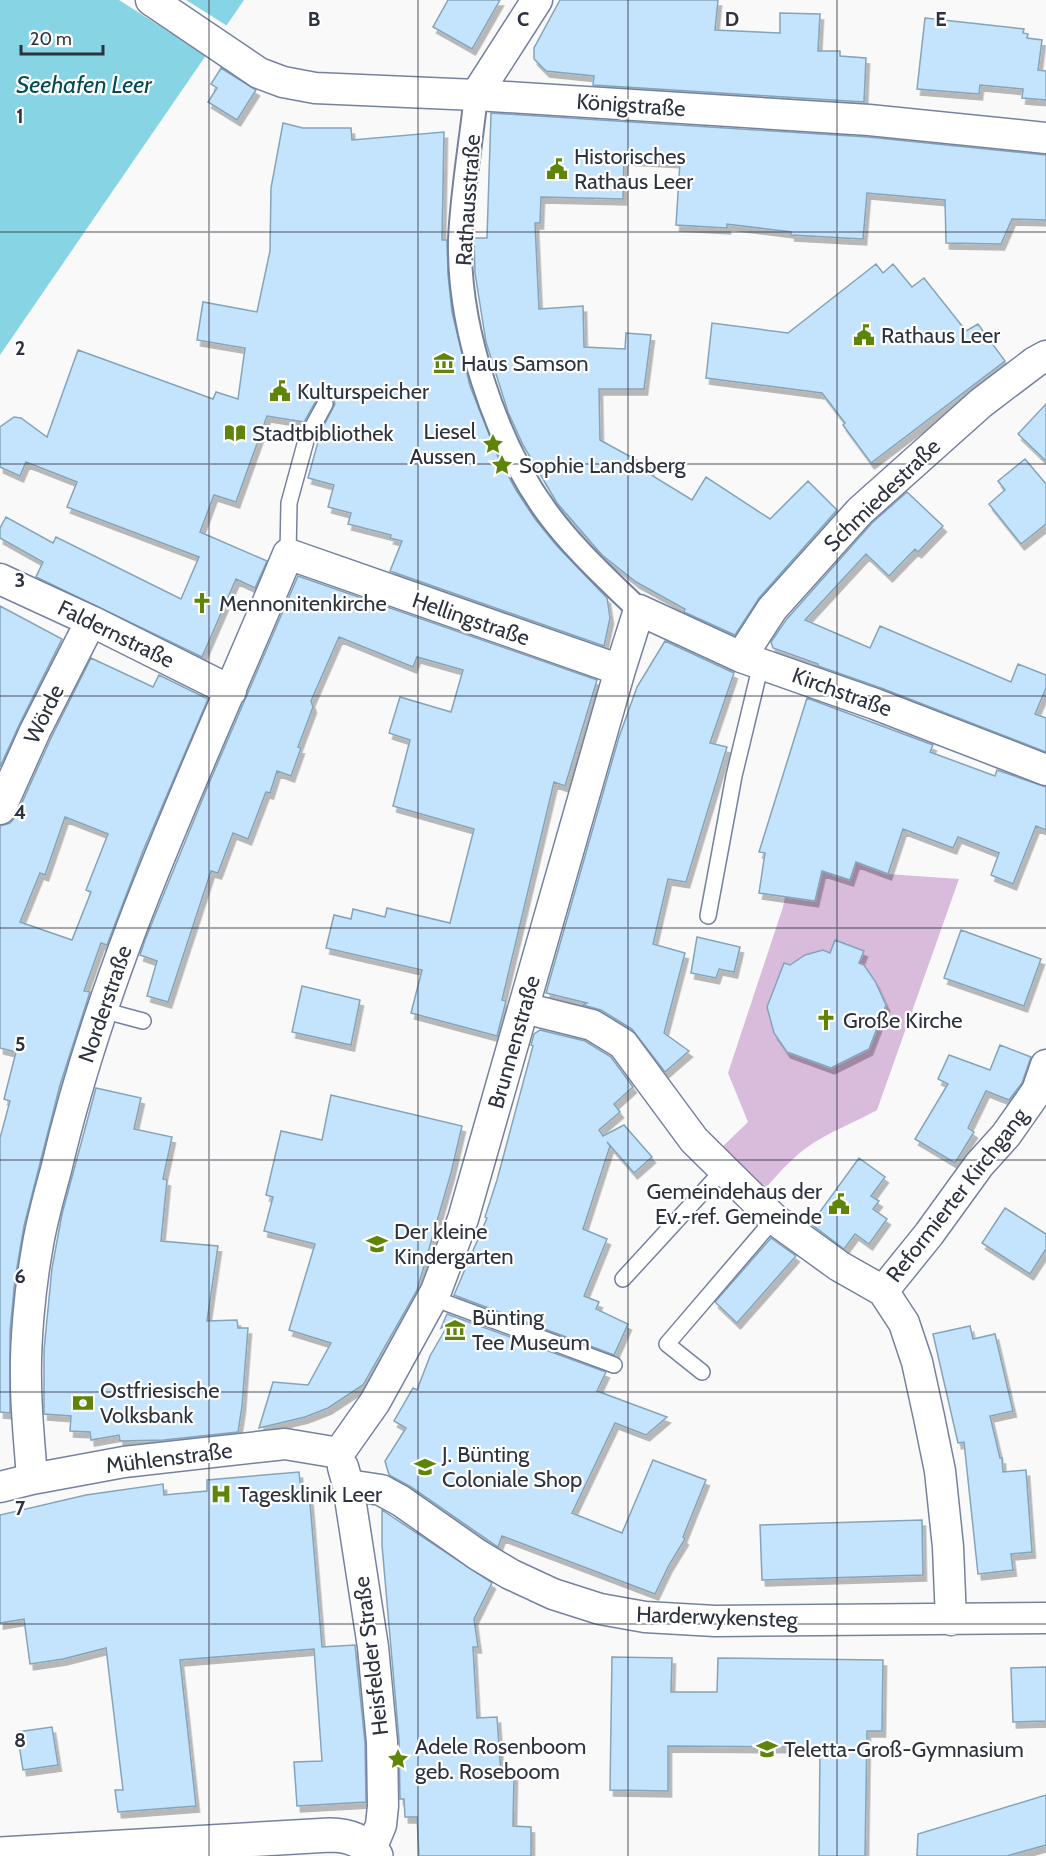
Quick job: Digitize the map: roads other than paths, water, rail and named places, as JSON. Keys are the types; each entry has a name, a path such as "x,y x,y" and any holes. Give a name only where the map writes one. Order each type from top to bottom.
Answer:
{"main road":[{"path":"14,1854 330,1835 350,1837 373,1853"}],"street":[{"name":"Königstraße","path":"150,0 259,73 283,82 315,88 476,95 869,120 1046,138"},
{"path":"476,95 537,0"},
{"name":"Rathausstraße","path":"476,95 460,243 465,298 474,350 510,451 523,476 546,512 595,568 639,610"},
{"name":"Schmiedestraße","path":"751,661 772,609 860,511 981,403 1046,356"},
{"name":"Hellingstraße","path":"288,554 620,670"},
{"name":"Norderstraße","path":"32,1479 26,1380 29,1324 36,1250 64,1133 89,1048 130,930 175,816 231,691 288,554"},
{"name":"Faldernstraße","path":"0,579 91,621 231,691"},
{"name":"Kirchstraße","path":"639,610 751,661 875,704 1046,770"},
{"name":"Brunnenstraße","path":"339,1453 375,1402 433,1298 463,1219 639,610"},
{"name":"Wörde","path":"0,809 35,731 91,621"},
{"name":"Reformierter Kirchgang","path":"524,1008 592,1025 622,1044 694,1140 774,1219 839,1266 883,1291 980,1165 1006,1135 1037,1091 1046,1065"},
{"path":"883,1291 904,1323 918,1362 942,1492 948,1547 951,1620"},
{"name":"Mühlenstraße","path":"0,1487 124,1462 285,1444 339,1453"},
{"name":"Heisfelder Straße","path":"339,1453 348,1485 373,1647 382,1742 383,1806 381,1825 373,1853"},
{"name":"Harderwykensteg","path":"348,1485 381,1490 510,1574 554,1594 600,1609 645,1617 715,1622 1046,1618"}],"lane":[{"path":"288,554 289,503 307,437 325,404"},
{"path":"708,916 734,776 751,661"},
{"path":"102,1010 142,1021"},
{"path":"623,1279 724,1169"},
{"path":"702,1372 667,1344 774,1219"},
{"path":"433,1298 614,1365"}],"water":[{"name":"Seehafen Leer","path":"0,0 244,0 0,355"}],"place":[{"name":"Historisches Rathaus Leer","path":"557,169"},
{"name":"Rathaus Leer","path":"864,335"},
{"name":"Haus Samson","path":"444,363"},
{"name":"Kulturspeicher","path":"280,391"},
{"name":"Stadtbibliothek","path":"235,433"},
{"name":"Liesel Aussen","path":"493,444"},
{"name":"Sophie Landsberg","path":"502,465"},
{"name":"Mennonitenkirche","path":"202,603"},
{"name":"Große Kirche","path":"826,1020"},
{"name":"Gemeindehaus der Ev.-ref. Gemeinde","path":"839,1204"},
{"name":"Der kleine Kindergarten","path":"377,1244"},
{"name":"Bünting Tee Museum","path":"455,1330"},
{"name":"Ostfriesische Volksbank","path":"83,1403"},
{"name":"J. Bünting Coloniale Shop","path":"425,1467"},
{"name":"Tagesklinik Leer","path":"221,1494"},
{"name":"Teletta-Groß-Gymnasium","path":"767,1749"},
{"name":"Adele Rosenboom geb. Roseboom","path":"398,1759"}]}
